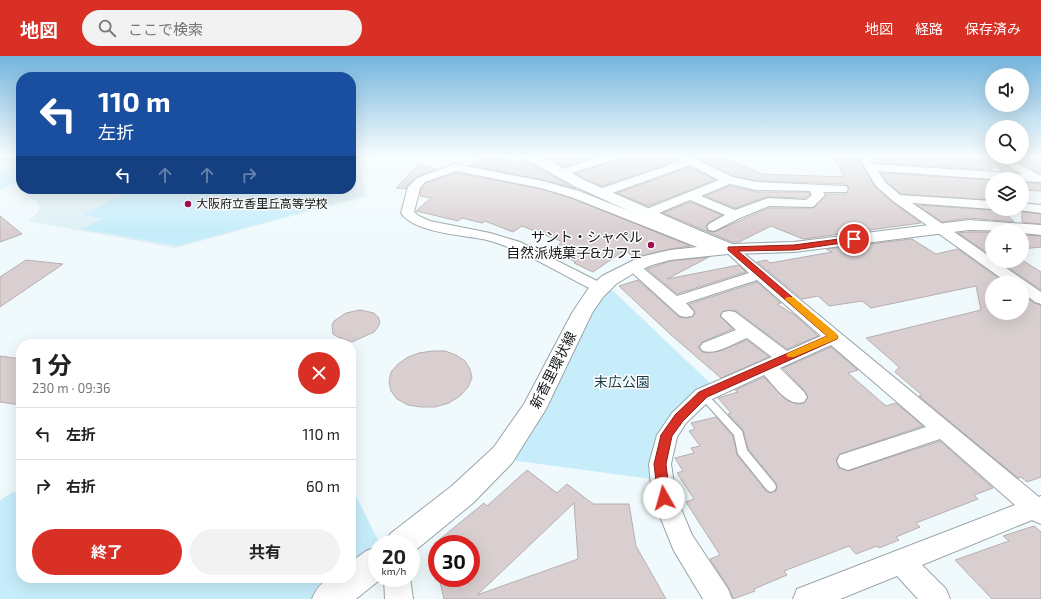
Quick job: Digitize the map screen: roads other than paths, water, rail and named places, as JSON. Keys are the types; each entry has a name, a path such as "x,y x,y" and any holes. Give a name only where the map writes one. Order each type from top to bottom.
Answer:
{"street":[{"path":"420,180 414,187 407,213 414,219 426,224 490,237 515,245 600,288"},
{"path":"519,180 575,194 724,249"},
{"path":"576,180 600,193 724,249 760,274 942,430 1039,509"},
{"path":"600,193 636,180"},
{"path":"646,214 728,180"},
{"path":"731,180 756,186 842,190"},
{"path":"878,180 880,184 897,198 1008,276"},
{"path":"714,227 735,215 768,202 809,204 819,195 813,188"},
{"path":"691,196 735,215"},
{"path":"897,198 985,204"},
{"path":"1029,208 1041,209"},
{"name":"新香里環状線","path":"412,535 463,494 503,454 534,409 582,313 595,293 609,280 633,267 670,255 724,249 794,247 938,228 969,226 1041,230"},
{"path":"633,267 686,312"},
{"path":"674,302 760,274"},
{"path":"1029,290 1041,298"},
{"path":"729,316 749,331 776,362 797,397"},
{"path":"709,347 749,331"},
{"path":"718,599 683,543 664,498 660,464 667,435 679,418 703,395 834,336"},
{"path":"848,461 942,430"},
{"path":"807,599 1039,509"},
{"path":"902,561 936,599"},
{"path":"356,578 368,569"},
{"path":"329,599 350,583"},
{"path":"398,587 400,599"}],"lane":[{"path":"703,395 739,434 742,451 772,488"}],"place":[{"name":"大阪府立香里丘高等学校","path":"188,204"},
{"name":"サント・シャペル 自然派焼菓子&カフェ","path":"651,245"}],"park label":[{"name":"末広公園","path":"622,382"}]}
